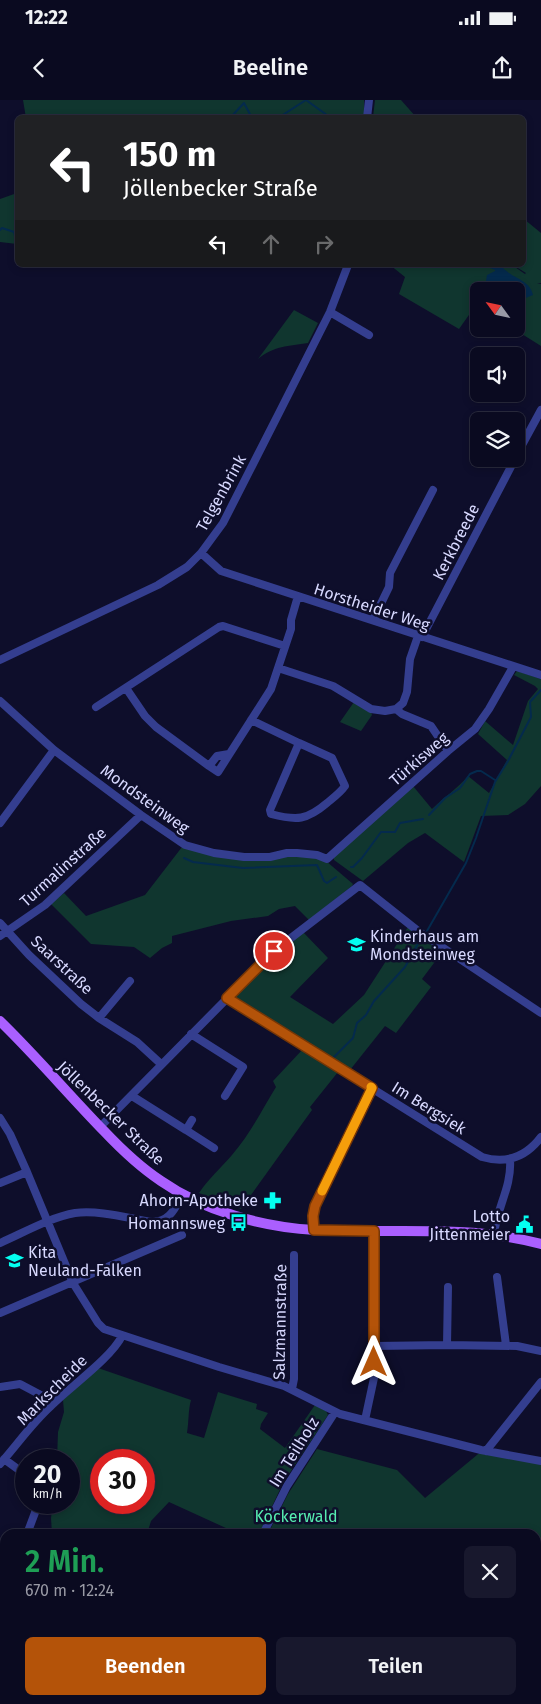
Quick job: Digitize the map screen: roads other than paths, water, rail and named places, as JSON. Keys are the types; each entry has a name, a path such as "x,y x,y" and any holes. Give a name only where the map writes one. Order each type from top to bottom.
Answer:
{"main road":[{"name":"Jöllenbecker Straße","path":"0,1021 100,1127 153,1176 182,1194 212,1207 282,1226 314,1230 447,1232 494,1235 541,1244"}],"street":[{"path":"367,115 369,100"},
{"name":"Telgenbrink","path":"0,660 158,585 187,567 201,554 223,523 330,312 347,267"},
{"path":"330,312 369,335"},
{"name":"Kerkbreede","path":"525,440 541,410"},
{"name":"Kerkbreede","path":"396,709 403,703 407,692 410,660 420,637 511,467"},
{"path":"373,620 389,587 390,573 433,490"},
{"name":"Horstheider Weg","path":"201,554 221,571 513,667 540,672"},
{"path":"126,688 156,727 209,766 217,756 229,754 268,694 285,646 298,596"},
{"path":"96,707 219,627 223,626 285,646"},
{"name":"Türkisweg","path":"327,858 448,751 470,734 478,725 513,667"},
{"path":"278,668 333,686 376,711 396,709 402,714 431,726 448,751"},
{"name":"Mondsteinweg","path":"0,701 54,750 141,815 185,845 214,853 256,857 297,853 327,858"},
{"path":"251,720 299,742 332,758 345,786 310,816 298,819 285,818 271,814 270,810 299,742"},
{"path":"0,823 54,750"},
{"name":"Turmalinstraße","path":"3,933 51,900 141,815"},
{"path":"100,1127 274,951 360,886 418,931 541,1013"},
{"name":"Saarstraße","path":"0,923 3,933 81,1004 137,1042 161,1064"},
{"name":"Saarstraße","path":"99,1018 130,981"},
{"name":"Im Bergsiek","path":"227,998 474,1153 491,1159 510,1160"},
{"path":"191,1034 243,1067 225,1096"},
{"path":"314,1230 313,1216 315,1206 372,1088"},
{"path":"132,1096 214,1148"},
{"path":"0,1118 10,1134 27,1172 73,1283 101,1326 122,1336 292,1389 335,1412 486,1451 541,1462"},
{"path":"186,1130 192,1120"},
{"path":"494,1235 496,1222 509,1182 510,1160 530,1150 541,1137"},
{"path":"0,1183 27,1172"},
{"path":"0,1243 70,1214 82,1213 152,1222 161,1221 171,1214 182,1194"},
{"path":"365,1420 374,1378 374,1231"},
{"path":"0,1313 73,1283 182,1234"},
{"name":"Salzmannstraße","path":"292,1389 294,1379 294,1255"},
{"path":"497,1277 506,1345"},
{"path":"447,1345 448,1286"},
{"name":"Markscheide","path":"2,1461 54,1402 98,1364 122,1336"},
{"path":"375,1346 506,1345 541,1351"},
{"path":"486,1451 541,1382"},
{"path":"0,1387 20,1384 54,1402"},
{"name":"Im Teilholz","path":"266,1529 287,1486 335,1412"},
{"path":"2,1461 15,1469"},
{"path":"29,1529 34,1514"}],"water":[{"path":"490,267 502,267 524,282 487,282 487,275 495,270"},
{"path":"525,283 532,291 533,295 525,298"}],"waterway":[{"path":"306,100 327,115"},
{"path":"283,115 306,100"},
{"path":"233,115 244,103 250,115"},
{"path":"0,230 2,228 14,232 15,236"},
{"path":"427,931 466,863 495,782 531,717 530,702 541,690"},
{"path":"429,815 445,798 460,788 470,774 481,771 495,780"},
{"path":"351,867 362,858 381,832 395,832 400,823 423,819"},
{"path":"184,858 193,862 243,868 317,865 324,881 327,883 336,877"},
{"path":"333,1058 353,1038 357,1023 366,1015 374,1001 405,967 421,938"}],"place":[{"name":"Kinderhaus am Mondsteinweg","path":"356,945"},
{"name":"Ahorn-Apotheke","path":"272,1200"},
{"name":"Homannsweg","path":"239,1223"},
{"name":"Lotto Jittenmeier","path":"524,1225"},
{"name":"Kita Neuland-Falken","path":"14,1261"}],"park label":[{"name":"Köckerwald","path":"296,1516"}]}
